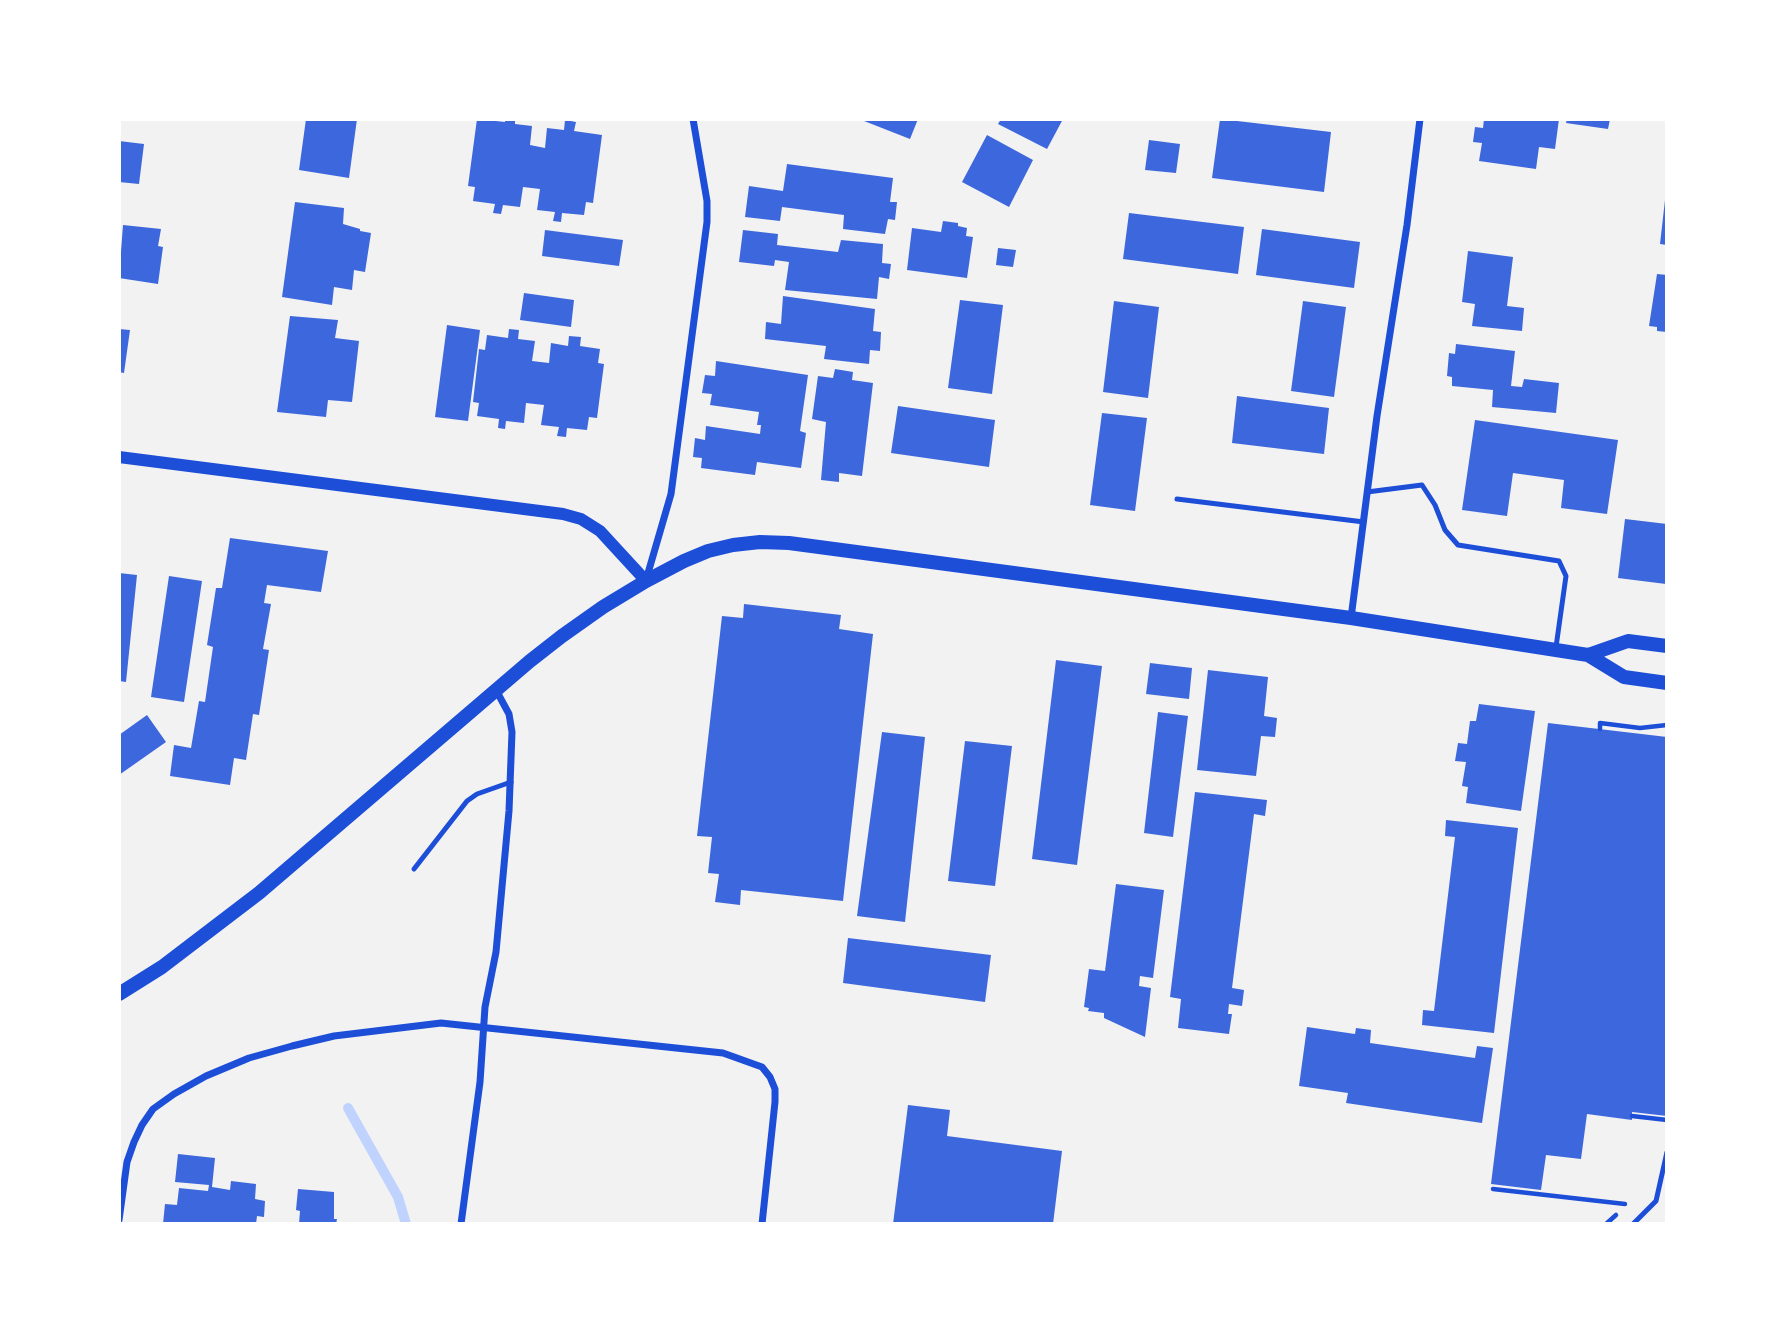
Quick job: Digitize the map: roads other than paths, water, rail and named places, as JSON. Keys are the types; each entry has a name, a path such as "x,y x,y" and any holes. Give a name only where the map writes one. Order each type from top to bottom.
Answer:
{"main road":[{"path":"119,994 162,967 268,886 562,636 646,581 708,551 760,542 779,543 1352,618 1588,655 1624,677 1667,683"},
{"path":"1588,655 1628,641 1667,646"}],"street":[{"path":"646,581 671,494 707,222 707,201 693,119"},
{"path":"1352,618 1367,492 1420,119"},
{"path":"119,457 563,514 581,519 600,531 646,581"},
{"path":"461,1224 480,1082 483,1027 496,952 511,782 512,732 509,715 496,690"},
{"path":"119,1220 127,1162 142,1125 153,1109 206,1076 249,1058 334,1036 441,1023 723,1052 762,1067 775,1089 775,1102 762,1224"}],"lane":[{"path":"1367,492 1422,485 1435,505 1445,530 1458,545 1559,561 1566,576 1556,650"},
{"path":"1177,499 1364,522"},
{"path":"414,869 467,801 477,794 511,782"},
{"path":"1633,1224 1656,1201 1667,1152"}],"waterway":[{"path":"348,1108 398,1197 406,1224"}]}
